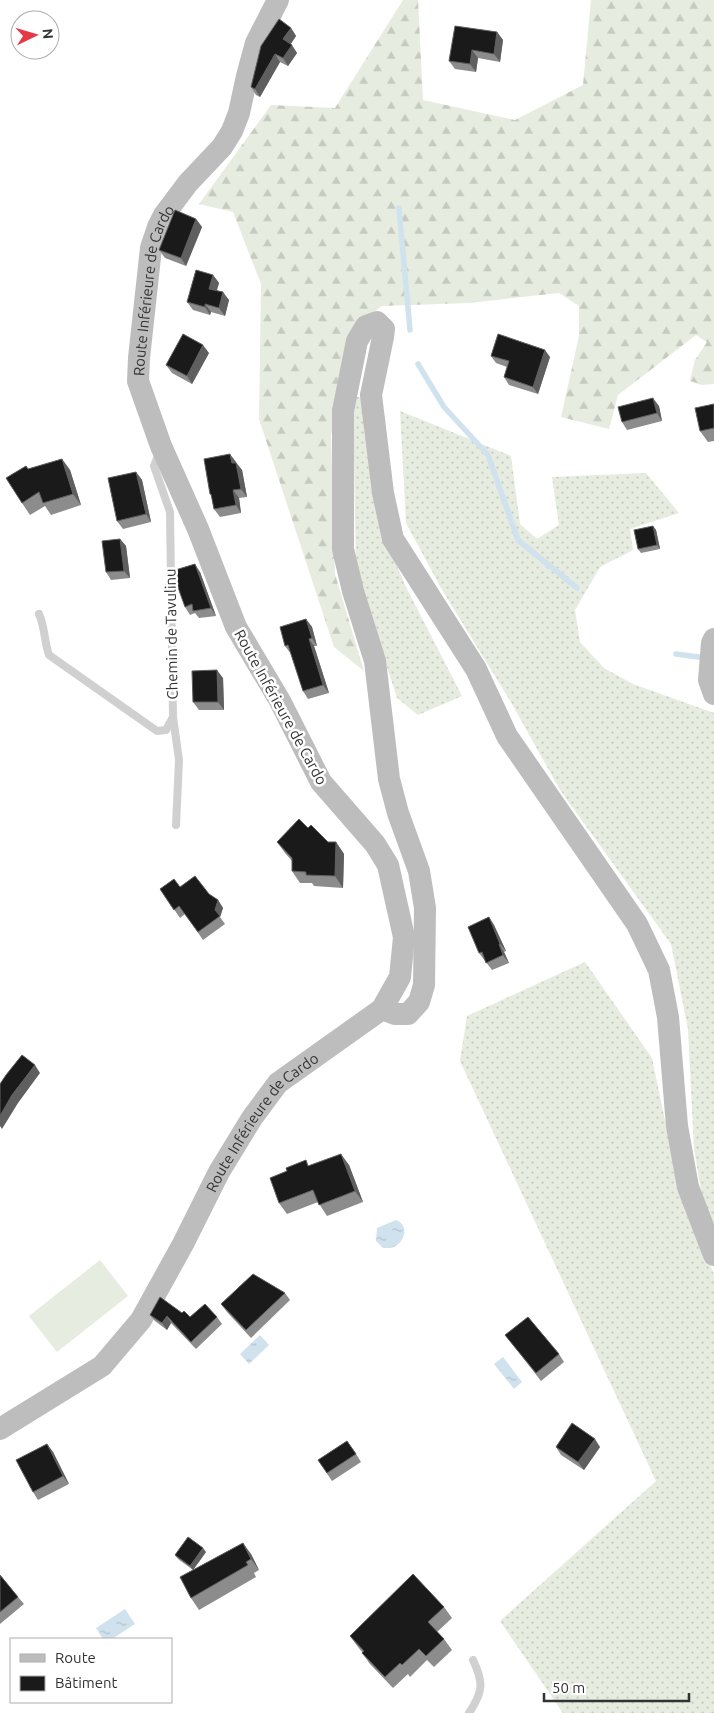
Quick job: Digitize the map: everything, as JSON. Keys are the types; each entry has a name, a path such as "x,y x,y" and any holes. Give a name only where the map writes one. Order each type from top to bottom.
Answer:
{"street":[{"name":"Route Inférieure de Cardo","path":"0,1430 102,1366 142,1320 183,1244 218,1172 252,1118 278,1083 382,1009 400,977 404,938 388,865 375,844 321,782 280,701 236,627 198,529 161,446 138,381 151,248 164,215 188,183 222,147 232,131 256,43 278,0"},
{"path":"382,1009 395,1014 408,1014 419,1002 424,985 425,908 419,871 398,813 389,779 375,662 353,591 344,549 343,411 357,341 366,326 376,322 384,328 371,395 383,493 393,539 476,669 507,736 637,924 659,970 668,1017 677,1126 688,1187 714,1256"},
{"path":"712,687 713,641"}],"lane":[{"name":"Chemin de Tavulinu","path":"161,446 154,466 170,512 173,717 179,760 176,825"},
{"path":"39,614 44,624 45,643 49,655 157,731 166,730 173,717"},
{"path":"469,1713 478,1700 481,1677 473,1660"}],"green space":[{"path":"403,0 418,0 423,100 515,120 583,85 591,0 714,0 714,384 702,385 690,381 695,360 707,342 696,335 618,395 609,429 561,417 579,336 579,306 559,293 468,303 382,306 365,319 343,361 331,436 335,574 364,671 334,647 259,419 261,284 233,212 199,204 271,105 335,108"},
{"path":"353,397 362,397 378,520 405,585 462,696 418,715 397,698 356,571"},
{"path":"400,411 511,456 520,524 537,539 559,525 552,477 646,473 679,513 630,529 633,550 600,567 575,610 580,642 604,668 633,684 714,713 714,1224 703,1201 694,1149 688,1029 671,944 560,790 512,704 441,588 406,523"},
{"path":"585,962 652,1058 681,1198 714,1274 714,1713 563,1713 500,1621 656,1481 460,1061 467,1016"},
{"path":"100,1260 128,1296 57,1352 29,1316"}],"water":[{"path":"396,1220 403,1226 404,1234 402,1239 396,1246 383,1248 376,1241 377,1228"},
{"path":"260,1335 269,1345 249,1364 240,1354"},
{"path":"503,1357 522,1382 514,1389 494,1364"},
{"path":"125,1609 135,1624 114,1638 102,1638 96,1628"}],"building":[{"path":"279,19 291,28 283,39 292,45 283,58 275,54 255,89 251,87 261,46"},
{"path":"455,26 497,32 494,54 472,50 470,64 449,61"},
{"path":"175,210 196,219 181,258 159,250"},
{"path":"196,270 213,275 209,289 223,292 219,308 205,304 205,307 187,302"},
{"path":"183,334 203,345 187,376 166,365"},
{"path":"498,334 545,350 533,387 504,377 509,361 491,356"},
{"path":"653,398 657,413 622,422 618,407"},
{"path":"714,404 714,428 700,431 695,408"},
{"path":"230,454 232,463 236,463 241,489 233,490 236,505 214,509 204,459"},
{"path":"62,459 73,494 43,503 39,492 22,503 6,478 26,466 28,469"},
{"path":"136,472 146,514 117,521 108,478"},
{"path":"653,526 657,545 638,549 634,530"},
{"path":"120,539 124,571 106,572 102,541"},
{"path":"195,564 211,608 193,611 192,604 185,607 172,571"},
{"path":"306,619 312,638 309,639 323,685 303,691 288,645 285,646 280,627"},
{"path":"217,670 218,702 193,702 192,671"},
{"path":"299,819 308,828 311,825 328,842 336,842 335,876 306,875 306,872 292,871 292,858 277,842"},
{"path":"195,876 209,894 218,900 215,910 220,916 198,932 179,906 174,910 160,889 174,879 180,887"},
{"path":"489,917 503,955 486,963 482,952 479,953 468,927"},
{"path":"22,1055 35,1065 12,1095 0,1116 0,1084"},
{"path":"341,1154 355,1191 319,1205 313,1190 279,1203 270,1178 287,1171 286,1168 306,1160 308,1166"},
{"path":"253,1274 285,1293 246,1330 221,1304"},
{"path":"160,1297 182,1313 184,1311 190,1317 205,1304 217,1317 191,1342 167,1316 162,1323 150,1315"},
{"path":"528,1317 559,1354 536,1373 505,1335"},
{"path":"572,1423 595,1439 578,1462 556,1447"},
{"path":"347,1441 356,1454 327,1473 318,1460"},
{"path":"47,1444 63,1476 33,1492 16,1460"},
{"path":"188,1537 203,1548 190,1566 175,1555"},
{"path":"243,1543 251,1559 246,1562 248,1565 191,1598 180,1577"},
{"path":"413,1574 444,1607 428,1622 444,1639 426,1656 419,1649 402,1665 400,1663 385,1677 362,1653 364,1651 350,1636"},
{"path":"0,1575 18,1597 0,1612"}],"waterway":[{"path":"399,208 410,330"},
{"path":"418,364 444,407 488,455 518,540 577,588"},
{"path":"676,654 706,658"}]}
